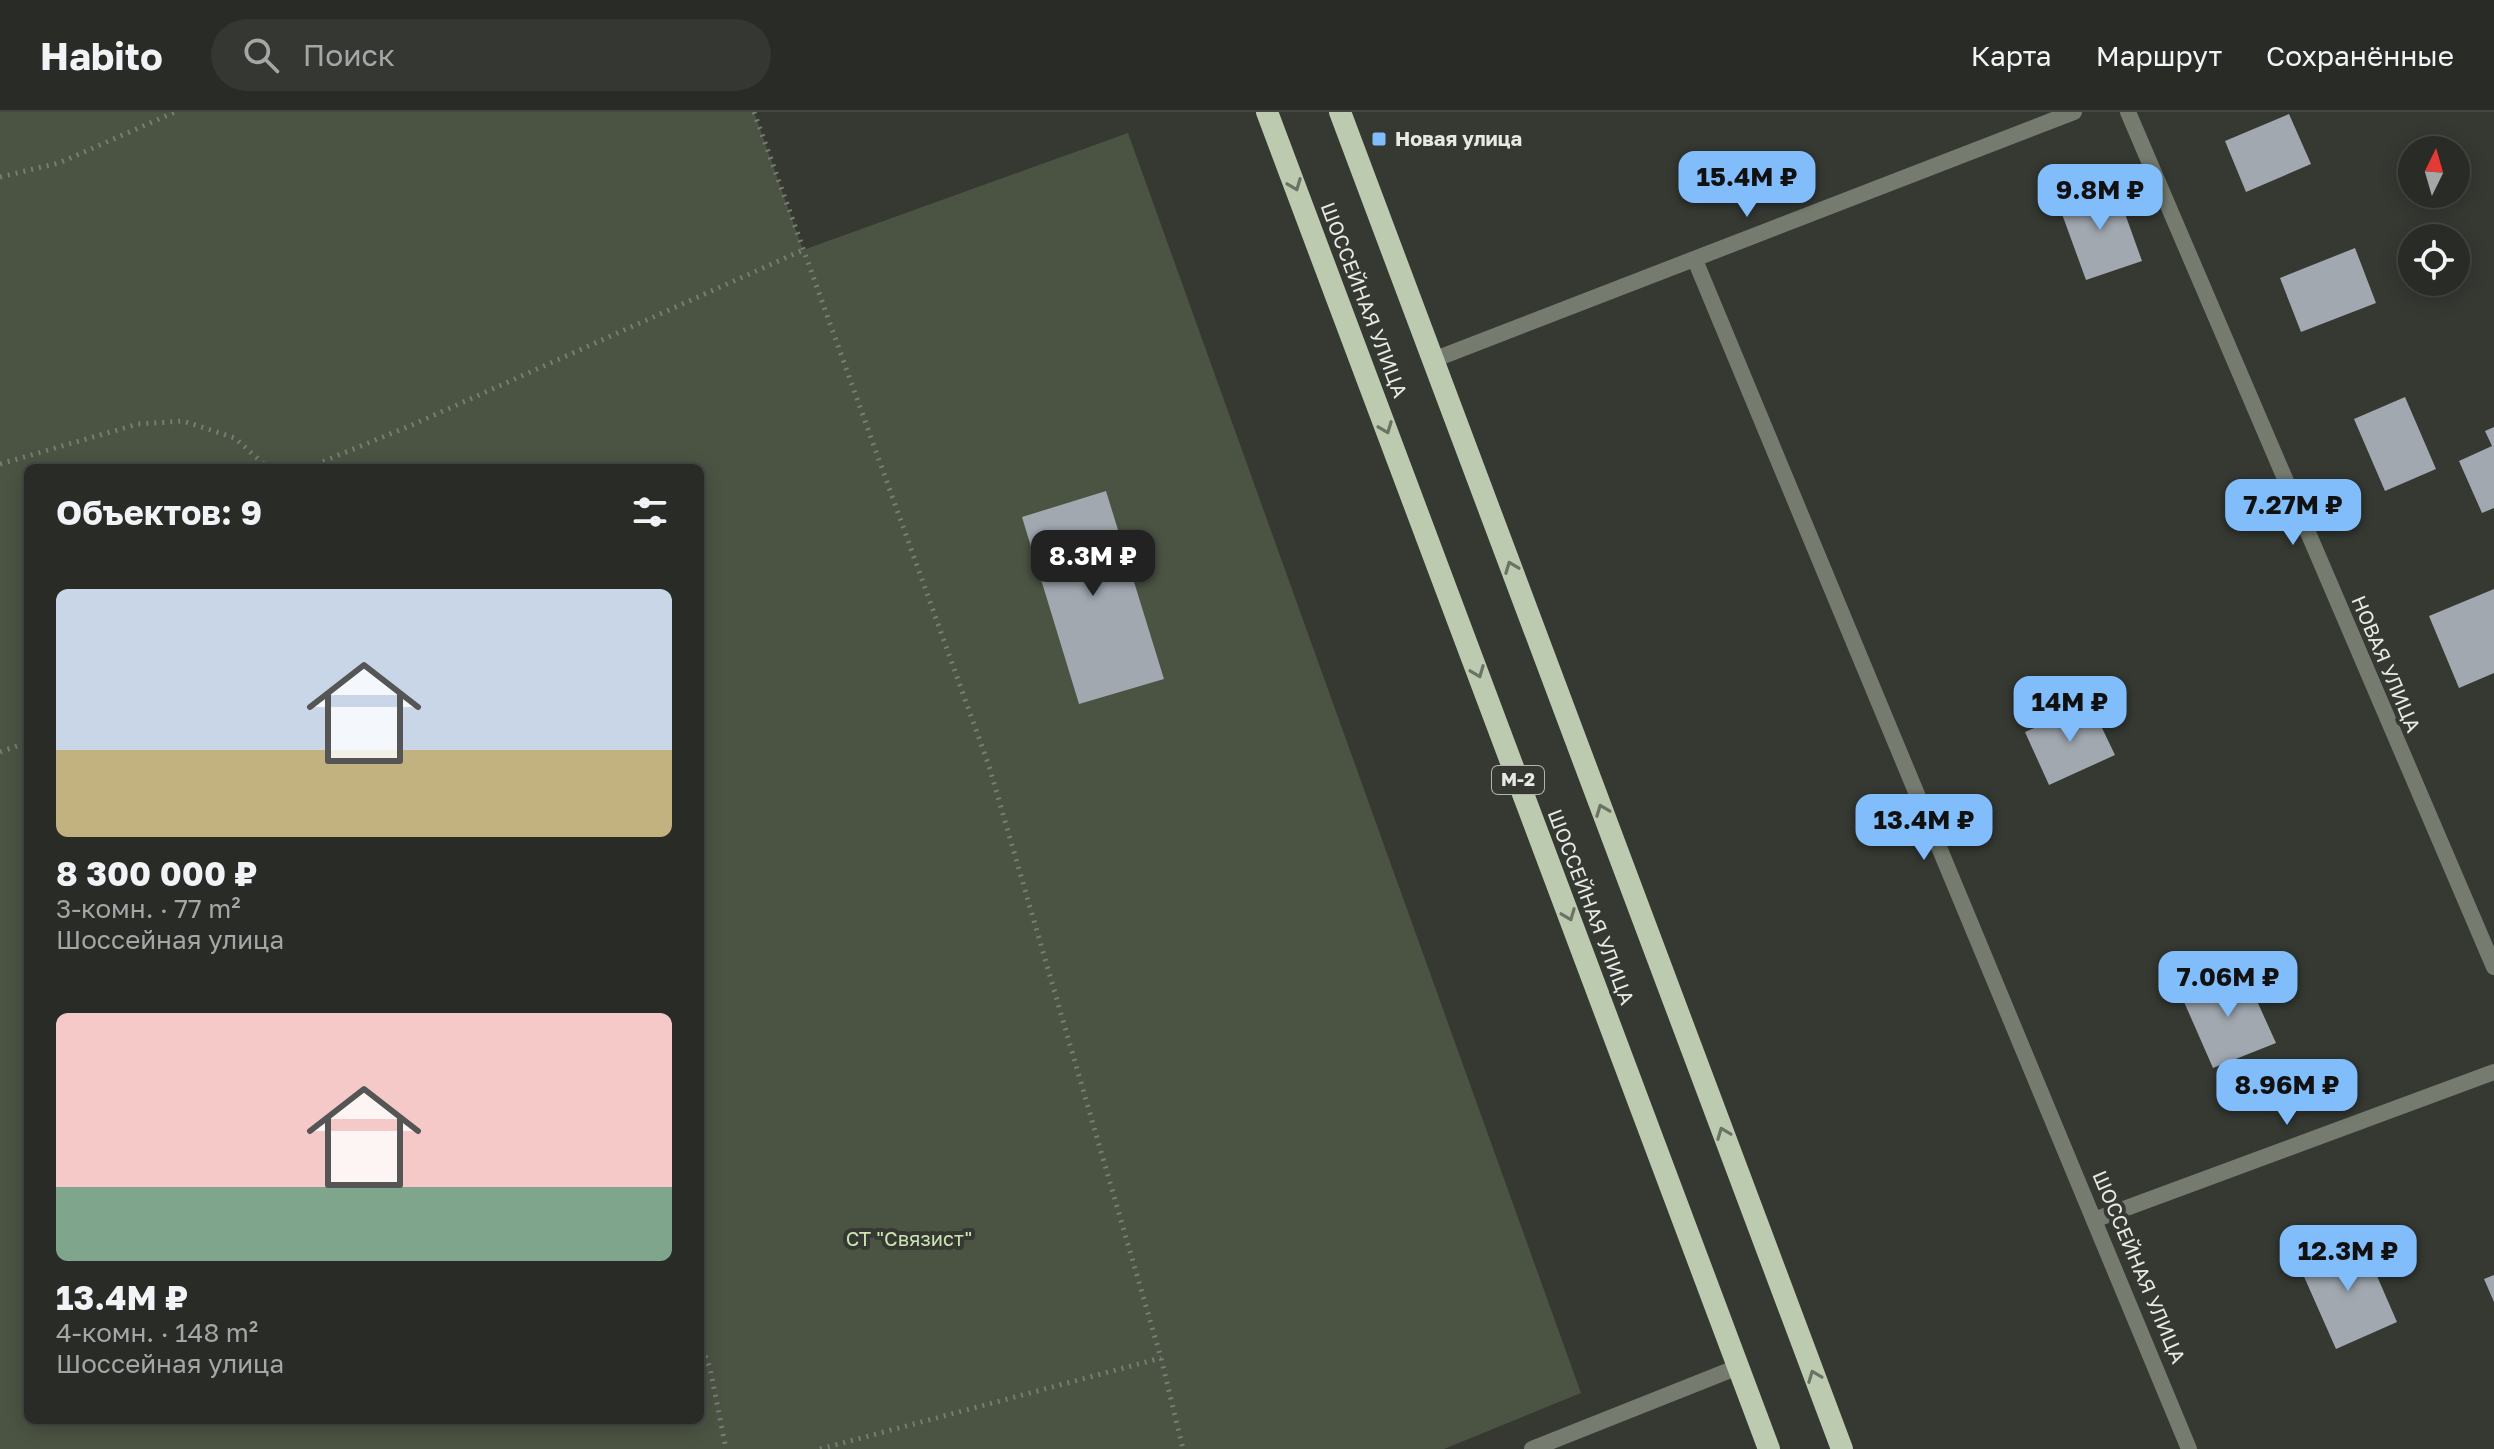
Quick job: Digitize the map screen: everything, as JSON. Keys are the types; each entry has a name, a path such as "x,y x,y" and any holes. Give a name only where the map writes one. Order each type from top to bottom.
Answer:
{"highway":[{"name":"ШОССЕЙНАЯ УЛИЦА","path":"1267,112 1769,1449"},
{"path":"1340,112 1842,1449"}],"street":[{"path":"1433,360 2074,112"},
{"name":"НОВАЯ УЛИЦА","path":"2128,112 2494,967"},
{"name":"ШОССЕЙНАЯ УЛИЦА","path":"1695,260 2189,1449"},
{"path":"2094,1220 2494,1072"},
{"path":"1532,1449 1738,1367"}],"path":[{"path":"0,177 59,163 175,112"},
{"path":"754,112 989,766 1161,1358 1183,1449"},
{"path":"317,464 412,425 803,250"},
{"path":"0,464 138,424 183,421 235,438 264,464"},
{"path":"0,752 24,743"},
{"path":"704,1352 726,1449"},
{"path":"820,1449 1161,1358"}],"green space":[{"name":"СТ \"Связист\"","path":"0,112 754,112 803,250 1128,133 1581,1393 1444,1449 0,1449"}],"building":[{"path":"2289,114 2311,164 2246,192 2225,141"},
{"path":"2114,183 2142,261 2086,280 2058,203"},
{"path":"2355,248 2376,303 2301,332 2280,278"},
{"path":"2405,397 2436,469 2385,491 2354,419"},
{"path":"2494,427 2494,508 2482,513 2459,461 2492,446 2485,431"},
{"path":"1106,491 1164,679 1079,704 1022,517"},
{"path":"2494,589 2494,673 2459,688 2429,616"},
{"path":"2090,703 2115,755 2049,785 2025,732"},
{"path":"2243,970 2276,1043 2213,1068 2181,995"},
{"path":"2360,1237 2397,1322 2336,1349 2298,1263"},
{"path":"2494,1275 2494,1302 2484,1279"}],"place":[{"name":"Новая улица","path":"1379,139"}]}
